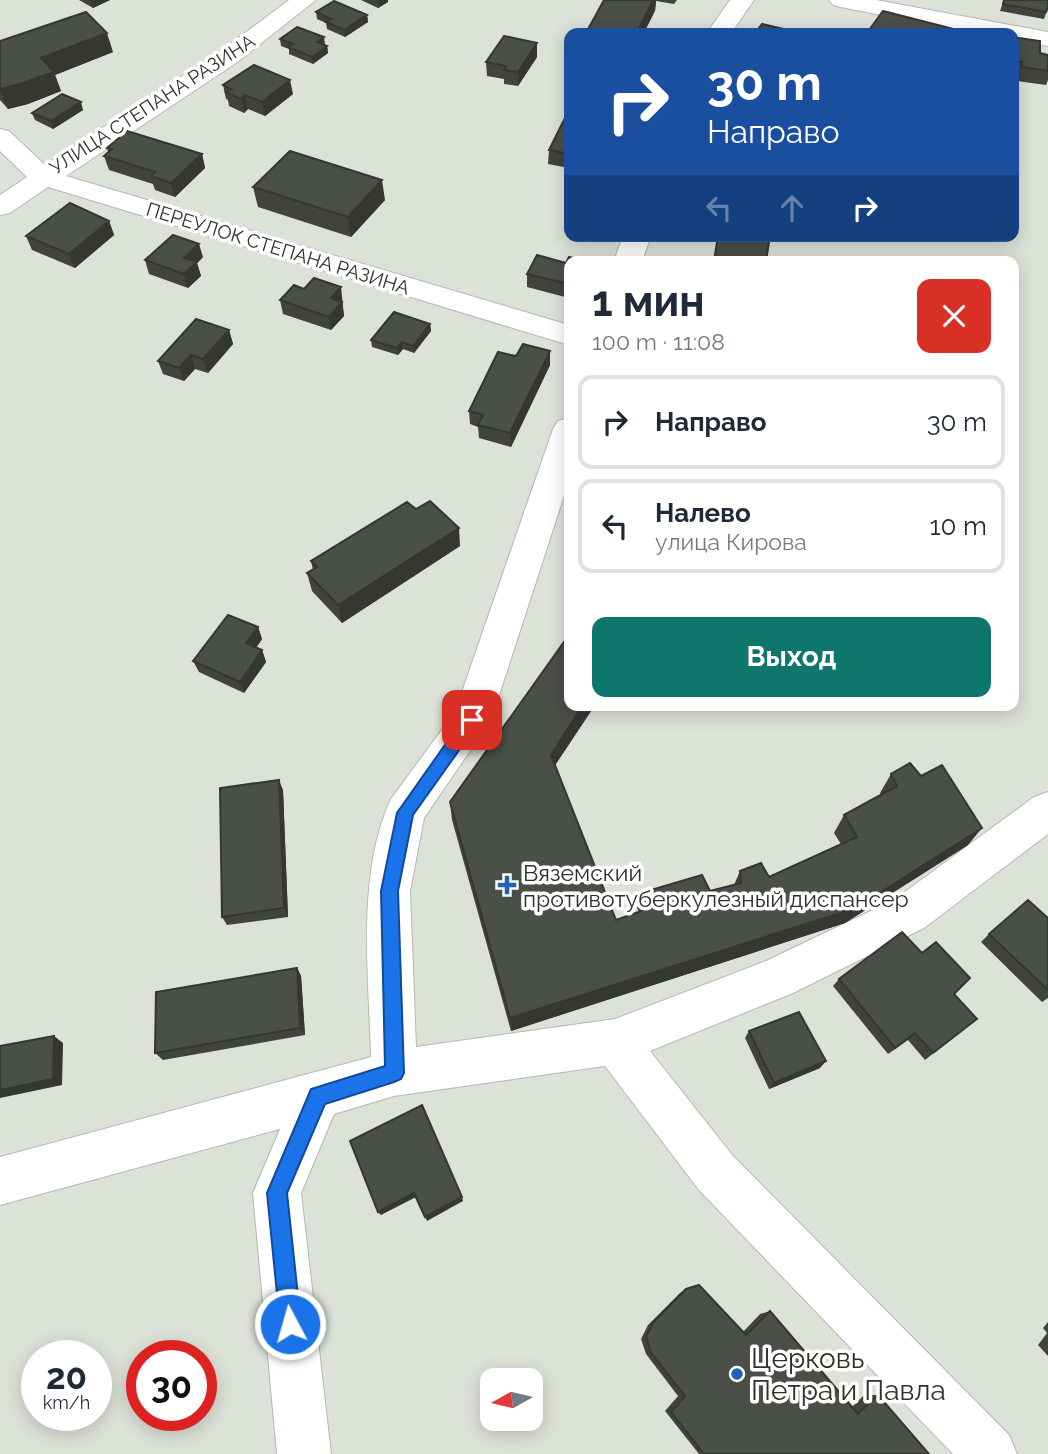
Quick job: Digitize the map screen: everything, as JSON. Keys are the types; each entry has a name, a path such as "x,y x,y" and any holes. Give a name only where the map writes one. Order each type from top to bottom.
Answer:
{"street":[{"name":"УЛИЦА СТЕПАНА РАЗИНА","path":"0,206 228,58 304,0"},
{"path":"722,28 742,0"},
{"path":"841,0 982,28"},
{"path":"1019,35 1048,39"},
{"name":"ПЕРЕУЛОК СТЕПАНА РАЗИНА","path":"0,137 42,177 564,334"},
{"path":"394,1073 389,891 405,813 472,720 564,444"},
{"path":"0,1181 394,1073 615,1042 778,978 909,914 1048,810"},
{"path":"615,1042 716,1173 990,1454"},
{"path":"304,1454 277,1193 318,1096"}],"building":[{"path":"604,0 653,0 639,28 589,28"},
{"path":"1004,0 1048,0 1048,7 1046,12 1003,4"},
{"path":"334,1 367,15 344,30 326,22 331,19 316,12"},
{"path":"883,11 949,28 871,28"},
{"path":"86,12 107,33 41,58 54,72 0,89 0,41"},
{"path":"762,24 779,28 759,28"},
{"path":"297,27 324,37 317,42 327,46 312,57 288,47 293,44 280,39"},
{"path":"504,36 537,43 518,72 504,70 506,66 486,62"},
{"path":"1019,38 1040,41 1040,53 1048,55 1048,71 1022,67 1022,62 1019,62"},
{"path":"254,65 290,80 262,102 245,95 241,99 226,92 231,89 223,85"},
{"path":"62,94 81,102 51,121 32,113"},
{"path":"564,120 564,153 549,150"},
{"path":"127,131 202,154 171,183 151,176 155,172 104,156 112,149 107,148"},
{"path":"290,151 382,180 348,217 253,187"},
{"path":"70,203 109,221 69,254 26,236"},
{"path":"173,235 199,244 184,258 197,262 184,274 145,260"},
{"path":"717,242 769,242 767,256 715,256"},
{"path":"537,255 564,262 564,283 527,274"},
{"path":"314,278 341,287 331,298 342,302 329,317 280,300 294,285 304,289"},
{"path":"394,312 430,324 413,346 402,342 397,348 371,340"},
{"path":"196,319 229,330 203,359 191,355 179,368 158,361"},
{"path":"523,344 550,351 510,433 478,425 483,415 469,411 498,352 516,356"},
{"path":"430,501 459,528 338,605 307,573 317,567 311,561 407,502 416,509"},
{"path":"228,615 258,627 246,643 262,650 240,682 193,661"},
{"path":"564,642 564,711 579,711 551,755 616,920 647,909 641,893 702,875 710,891 741,883 740,871 761,863 769,877 857,837 844,815 897,786 891,774 910,763 921,776 942,765 982,828 856,908 510,1018 450,802"},
{"path":"279,780 284,908 222,917 220,788"},
{"path":"1028,900 1048,918 1048,990 989,934"},
{"path":"902,932 922,953 936,942 970,978 954,994 977,1019 933,1053 915,1033 895,1048 839,979"},
{"path":"297,968 300,1028 155,1053 156,992"},
{"path":"799,1012 826,1061 774,1083 749,1031"},
{"path":"54,1036 53,1079 0,1090 0,1046"},
{"path":"422,1105 462,1197 425,1217 414,1193 378,1212 350,1141"},
{"name":"Церковь Петра и Павла","path":"699,1285 746,1335 770,1311 858,1414 878,1395 929,1454 704,1454 671,1412 685,1396 651,1353 646,1337 653,1323 686,1289"}],"place":[{"name":"Вяземский противотуберкулезный диспансер","path":"507,885"},
{"name":"Церковь Петра и Павла","path":"737,1374"}],"route":[{"path":"290,1324 277,1193 318,1096 394,1073 389,891 405,813 472,720"}]}
